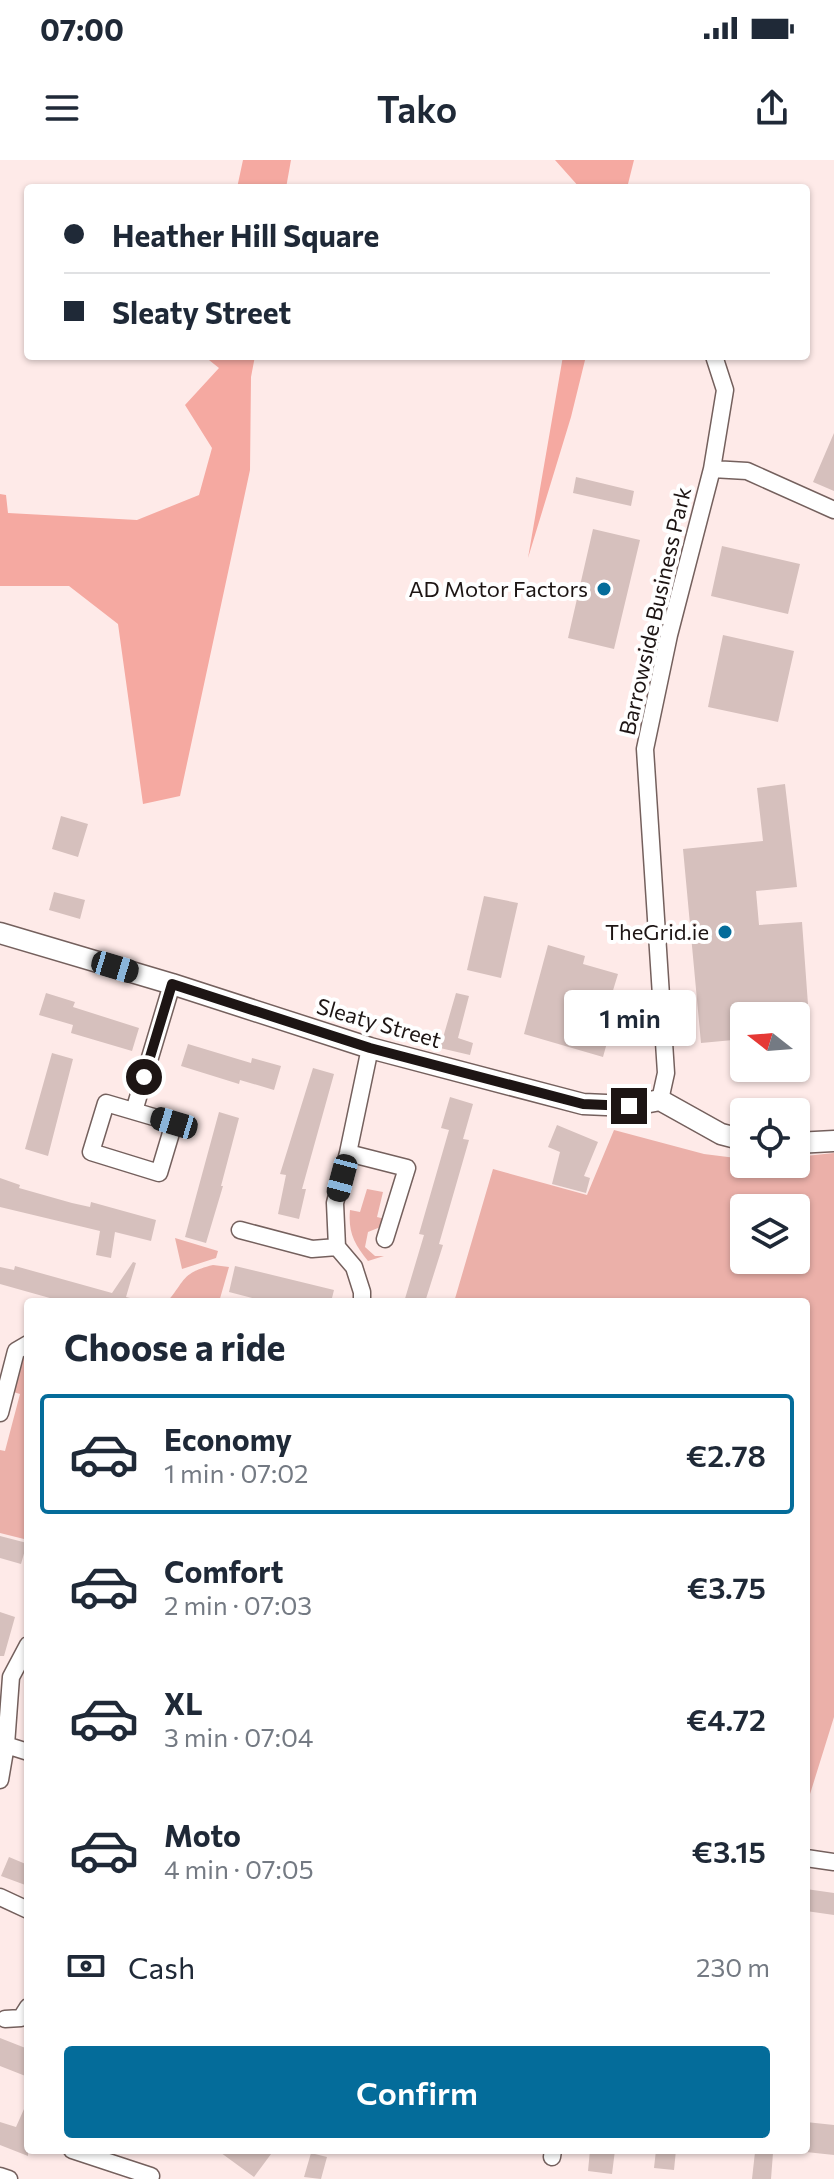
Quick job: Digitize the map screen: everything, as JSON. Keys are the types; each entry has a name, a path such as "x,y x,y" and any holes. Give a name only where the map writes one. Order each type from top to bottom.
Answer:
{"street":[{"name":"Barrowside Business Park","path":"660,1100 666,1073 645,749 669,635 712,469 725,390 715,360"},
{"name":"Barrowside Business Park","path":"712,469 747,471 834,510"},
{"name":"Sleaty Street","path":"0,933 370,1048 583,1104 629,1106 660,1100"},
{"path":"134,1111 172,984"},
{"path":"362,1298 354,1267 337,1247 335,1203 370,1048"},
{"path":"660,1100 730,1136"},
{"path":"106,1103 134,1111 174,1123 159,1173 91,1152 106,1103"},
{"path":"810,1142 834,1141"},
{"path":"348,1153 407,1168 385,1239"},
{"path":"240,1230 312,1249 337,1247"},
{"path":"0,1413 16,1351 24,1346"},
{"path":"0,1780 6,1745 5,1677 24,1651"},
{"path":"6,1745 24,1751"},
{"path":"810,1859 834,1862"},
{"path":"0,1897 24,1908"},
{"path":"5,2019 21,2018 24,2013"},
{"path":"84,2154 154,2178"},
{"path":"0,2176 9,2179"}],"shaded area":[{"path":"243,160 291,160 287,184 238,184"},
{"path":"555,160 634,160 628,184 576,184"},
{"path":"209,360 254,360 251,377 250,470 180,796 143,804 118,624 69,586 0,586 0,494 6,495 8,513 137,520 199,495 212,448 185,405 219,368"},
{"path":"562,360 585,360 571,417 528,558"},
{"path":"614,1130 704,1154 730,1157 730,1178 810,1178 810,1156 834,1153 834,1717 810,1794 810,1298 455,1298 493,1169 587,1195"},
{"path":"367,1189 383,1192 377,1217 389,1220 368,1232 365,1247 375,1256 384,1256 368,1261 353,1237 350,1225 350,1210 360,1212"},
{"path":"175,1238 218,1251 216,1258 182,1269"},
{"path":"213,1265 229,1267 220,1298 170,1298 189,1274"},
{"path":"24,1353 24,1539 0,1533 0,1450 5,1451 20,1394 10,1391 20,1355"}],"building":[{"path":"834,433 834,491 813,482"},
{"path":"576,477 634,491 631,506 573,493"},
{"name":"AD Motor Factors","path":"593,529 640,540 614,649 568,638"},
{"path":"722,546 800,564 788,614 711,596"},
{"path":"723,635 794,651 778,722 708,707"},
{"name":"TheGrid.ie","path":"785,784 797,887 756,891 759,925 802,922 808,1002 730,1002 730,1040 701,1043 683,849 763,841 757,788"},
{"path":"61,816 88,824 78,857 52,849"},
{"path":"54,892 85,900 80,919 49,910"},
{"path":"484,896 518,903 501,978 467,970"},
{"path":"548,945 585,956 583,964 618,974 611,997 619,1000 603,1057 524,1034"},
{"path":"46,993 75,1002 73,1007 139,1028 132,1051 71,1033 73,1025 39,1015"},
{"path":"456,993 469,996 458,1038 473,1043 470,1055 440,1048"},
{"path":"188,1044 251,1063 252,1058 281,1066 274,1090 240,1080 239,1084 181,1066"},
{"path":"52,1053 73,1059 48,1156 25,1149"},
{"path":"313,1068 334,1074 302,1189 306,1189 299,1219 278,1214 286,1175 280,1174"},
{"path":"450,1097 473,1104 463,1139 469,1140 426,1298 405,1298 424,1235 419,1234 449,1130 441,1128"},
{"path":"219,1112 239,1118 206,1243 185,1237"},
{"path":"557,1125 598,1142 584,1176 590,1178 586,1193 552,1184 560,1152 548,1147"},
{"path":"0,1178 20,1185 19,1188 72,1203 90,1207 91,1202 156,1220 151,1241 115,1232 111,1258 96,1255 100,1231 0,1207"},
{"path":"133,1262 136,1263 126,1297 130,1298 50,1298 0,1284 0,1267 14,1270 15,1266 112,1293"},
{"path":"235,1266 334,1290 332,1298 252,1298 229,1292"},
{"path":"0,1536 24,1542 21,1564 0,1558"},
{"path":"0,1612 15,1617 4,1656 0,1656"},
{"path":"9,1857 24,1863 24,1885 1,1876"},
{"path":"810,1890 834,1893 834,1915 810,1912"},
{"path":"0,2038 24,2047 24,2075 0,2066"},
{"path":"24,2109 24,2154 28,2156 0,2145 0,2122 16,2127"},
{"path":"810,2122 834,2125 834,2155 810,2152"},
{"path":"222,2154 271,2154 254,2177"},
{"path":"311,2154 327,2157 321,2179 304,2177"},
{"path":"590,2154 614,2154 612,2174 588,2171"},
{"path":"656,2154 676,2154 674,2170 654,2168"},
{"path":"755,2154 773,2154 771,2179 752,2179"}],"place":[{"name":"AD Motor Factors","path":"604,589"},
{"name":"TheGrid.ie","path":"725,932"}],"route":[{"path":"144,1077 172,984 370,1048 583,1104 629,1106"}]}
